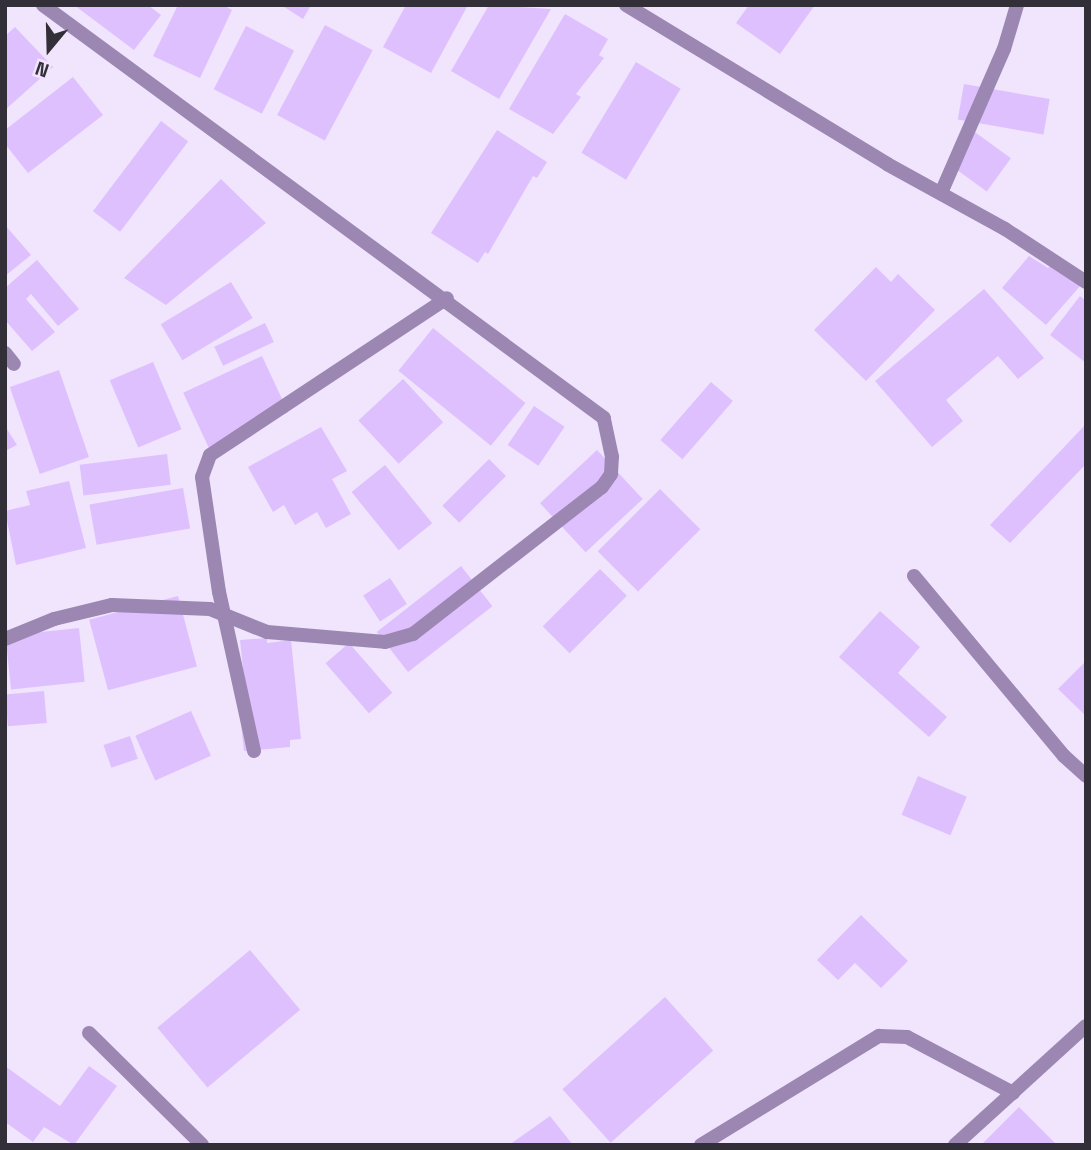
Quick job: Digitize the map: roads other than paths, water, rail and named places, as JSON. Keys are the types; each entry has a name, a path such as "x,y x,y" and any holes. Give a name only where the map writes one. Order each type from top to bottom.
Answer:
{"street":[{"path":"5,639 54,619 112,605 226,613 267,632 386,642 413,634 602,487 611,474 612,457 604,418 447,298 43,5"},
{"path":"626,5 1086,282"},
{"path":"941,193 1004,49 1017,5"},
{"path":"254,751 202,477 210,455 447,298"},
{"path":"914,576 1064,756 1086,776"},
{"path":"955,1145 1086,1026"},
{"path":"89,1034 202,1145"},
{"path":"701,1145 879,1036 907,1037 1013,1093"}]}
